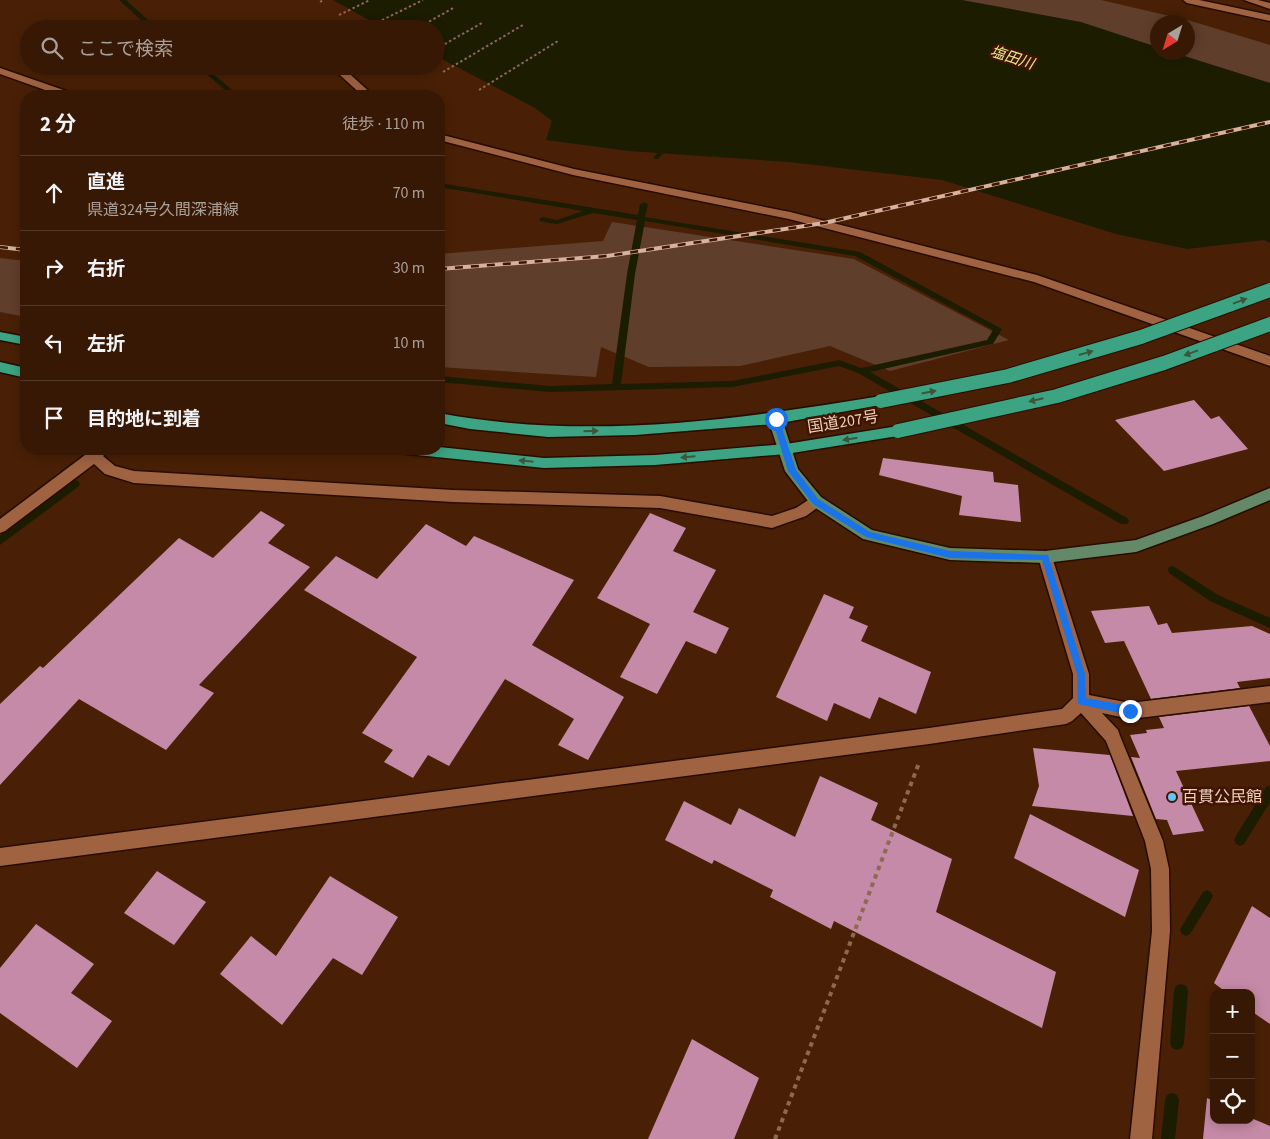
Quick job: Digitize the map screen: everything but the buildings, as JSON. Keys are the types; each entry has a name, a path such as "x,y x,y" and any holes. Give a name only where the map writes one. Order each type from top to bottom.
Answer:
{"highway":[{"name":"国道207号","path":"445,419 470,424 548,432 635,430 776,419 881,402 1008,376 1140,337 1270,290"},
{"name":"国道207号","path":"445,453 544,463 655,460 786,449 898,431 1056,396 1164,363 1270,324"},
{"path":"0,336 20,340"},
{"path":"0,367 20,371"}],"main road":[{"path":"776,419 792,471 816,502 868,535 950,554 1045,557 1136,546 1208,520 1270,494"}],"street":[{"path":"1187,0 1270,18"},
{"path":"1248,0 1270,6"},
{"path":"0,71 54,90"},
{"path":"345,75 362,90"},
{"path":"445,139 573,172 790,216 1037,279 1270,362"},
{"path":"0,527 95,455"},
{"path":"99,455 110,470 134,477 453,496 660,502 772,522 801,512 816,502"},
{"path":"1045,557 1081,674 1081,701 1112,736 1154,840 1160,868 1161,931 1141,1139"},
{"path":"1081,701 1130,711 1270,694"},
{"path":"0,857 929,736 1066,716 1081,701"}],"path":[{"path":"339,15 370,0"},
{"path":"382,20 423,0"},
{"path":"432,20 455,7"},
{"path":"445,44 482,22"},
{"path":"445,71 522,25"},
{"path":"479,90 558,41"},
{"path":"775,1139 929,736"}],"shaded area":[{"path":"890,0 1101,0 1165,15 1150,15 1150,60 1195,60 1195,22 1270,45 1270,106"},
{"path":"612,222 854,259 1009,340 890,371 830,346 740,366 649,367 601,347 596,377 445,367 445,254 603,241"},
{"path":"0,258 20,260 20,316 0,312"}],"water":[{"name":"塩田川","path":"333,0 962,0 1081,22 1150,45 1150,60 1195,59 1270,83 1270,243 1264,240 1187,249 1116,234 942,180 789,162 629,151 546,140 552,121 535,108 445,61 445,20 369,20"}],"waterway":[{"path":"122,0 145,20"},
{"path":"211,75 229,90"},
{"path":"656,158 668,144"},
{"path":"445,186 641,218"},
{"path":"641,218 644,204"},
{"path":"543,219 557,222 591,211"},
{"path":"616,387 631,274 641,218"},
{"path":"641,218 857,254 998,329 990,342 861,371"},
{"path":"445,380 550,389 733,384 839,363 861,371"},
{"path":"861,371 1124,521"},
{"path":"0,541 75,484"},
{"path":"1173,570 1214,598 1270,623"},
{"path":"1240,840 1270,791"},
{"path":"1186,930 1207,896"},
{"path":"1177,1043 1181,991"},
{"path":"1168,1139 1172,1100"}],"railway":[{"path":"445,269 607,256 824,223 1270,122"},
{"path":"0,247 20,249"}],"place":[{"name":"百貫公民館","path":"1172,797"}],"route":[{"path":"776,419 792,471 816,502 868,535 950,554 1045,557 1081,674 1081,701 1130,711"}]}
